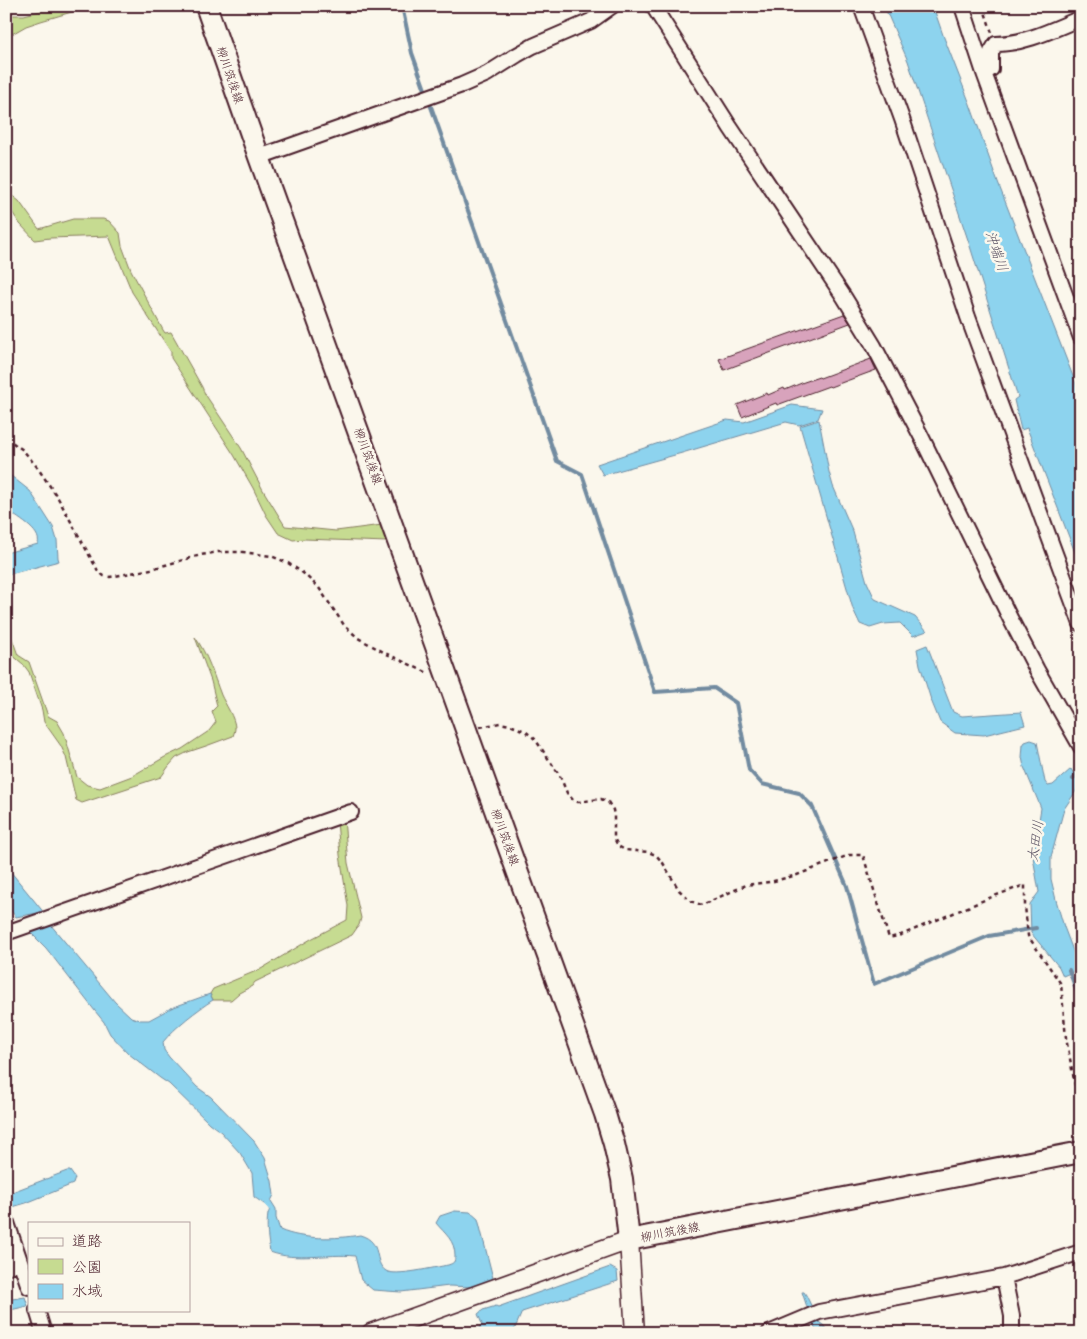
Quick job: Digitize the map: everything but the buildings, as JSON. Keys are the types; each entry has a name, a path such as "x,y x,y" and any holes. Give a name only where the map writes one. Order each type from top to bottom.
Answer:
{"main road":[{"name":"柳川筑後線","path":"206,6 601,1105 614,1144 622,1179 629,1240 1081,1152"}],"street":[{"path":"259,157 462,85 487,74 533,46 592,21 612,6"},
{"path":"653,6 844,297 874,346 921,436 1011,620 1081,747"},
{"path":"861,6 968,317 1081,624"},
{"path":"962,6 984,73 1081,338"},
{"path":"984,73 991,69 991,52 996,44 1006,44 1033,37 1081,18"},
{"path":"6,933 351,812"},
{"path":"6,1220 28,1284"},
{"path":"371,1333 629,1240 635,1333"},
{"path":"769,1333 819,1312 1004,1277 1081,1252"},
{"path":"6,1267 20,1262"},
{"path":"1004,1277 1012,1316 1012,1333"},
{"path":"38,1312 44,1333"}],"path":[{"path":"983,6 996,44"},
{"path":"6,438 23,450 37,467 58,498 98,571 104,576 110,577 151,569 218,552 243,552 271,556 288,563 303,573 319,588 344,625 358,638 450,684"},
{"path":"466,730 500,723 525,731 535,739 560,776 567,793 573,800 578,802 601,799 608,802 613,810 614,838 618,846 625,850 648,852 656,855 663,863 678,890 690,901 702,905 746,885 770,882 849,855 863,855 889,938 901,935 1025,885 1028,936 1061,984 1066,1038 1081,1116"}],"green space":[{"path":"60,6 112,6 82,9 26,26 12,34 6,34 6,10 12,15 24,15"},
{"path":"6,191 19,201 39,229 73,219 103,219 109,221 120,233 122,246 131,270 163,330 165,333 171,332 205,394 241,448 285,526 336,531 382,525 387,542 293,540 278,533 266,515 234,455 171,358 171,352 132,292 109,236 35,240 20,224 6,203"},
{"path":"6,622 18,655 29,662 48,716 57,721 64,733 77,777 87,785 100,788 132,776 182,749 209,731 216,722 212,711 217,706 211,681 195,637 207,658 221,695 230,711 235,728 233,736 176,758 161,777 82,803 76,800 66,757 61,746 44,722 42,710 29,672 23,664 6,650"},
{"path":"344,819 348,863 361,918 359,925 352,935 255,982 231,1000 213,1000 210,994 213,989 261,969 347,920 348,906 337,821"}],"water":[{"name":"沖端川","path":"884,6 933,6 998,183 1081,397 1081,568 1027,428 1021,430 1014,400 1018,397 968,240 908,61"},
{"path":"792,405 822,409 818,419 799,425 786,422 603,475 597,464 727,420 744,422"},
{"path":"819,420 833,486 853,532 867,582 875,599 915,617 927,631 913,636 900,623 883,624 870,628 860,624 853,609 800,426"},
{"path":"6,472 30,491 53,527 57,540 59,561 10,574 6,572 6,553 38,544 38,539 32,529 6,509"},
{"path":"927,645 953,712 962,716 1021,712 1025,725 984,735 955,733 940,722 931,700 917,649"},
{"path":"1031,740 1037,742 1045,782 1048,786 1053,785 1071,769 1080,785 1064,809 1051,857 1051,879 1056,900 1080,969 1063,976 1059,967 1031,933 1030,904 1039,892 1033,857 1041,808 1024,767 1022,757 1023,745"},
{"path":"6,866 43,912 16,917 6,905"},
{"path":"50,924 115,1002 131,1017 149,1020 171,1008 210,994 213,1000 186,1019 168,1036 163,1042 164,1050 197,1087 211,1097 254,1141 265,1158 274,1195 271,1201 276,1209 276,1218 280,1230 299,1236 320,1238 360,1235 372,1242 379,1263 386,1271 398,1273 453,1263 455,1250 449,1238 436,1223 440,1216 455,1211 470,1212 478,1219 493,1278 488,1283 473,1287 449,1286 401,1292 373,1290 361,1280 355,1256 301,1257 270,1252 267,1229 269,1210 254,1197 252,1173 240,1153 221,1132 209,1123 169,1084 129,1054 110,1034 104,1022 46,948 29,931"},
{"path":"70,1171 75,1178 73,1184 9,1208 6,1197 12,1192"},
{"path":"610,1267 617,1271 618,1281 522,1312 513,1333 475,1333 482,1324 478,1314 483,1310 498,1307"},
{"path":"802,1292 806,1295 819,1322 829,1333 818,1333 813,1325"},
{"path":"25,1297 28,1306 6,1311 6,1300"}],"waterway":[{"path":"402,6 412,53 427,95"},
{"path":"429,101 557,461 582,474 655,692 714,688 736,703 749,770 762,784 799,793 812,806 847,886 874,984 989,936 1036,928"},
{"name":"太田川","path":"1073,779 1080,768"},
{"path":"1069,970 1081,1003"}]}
